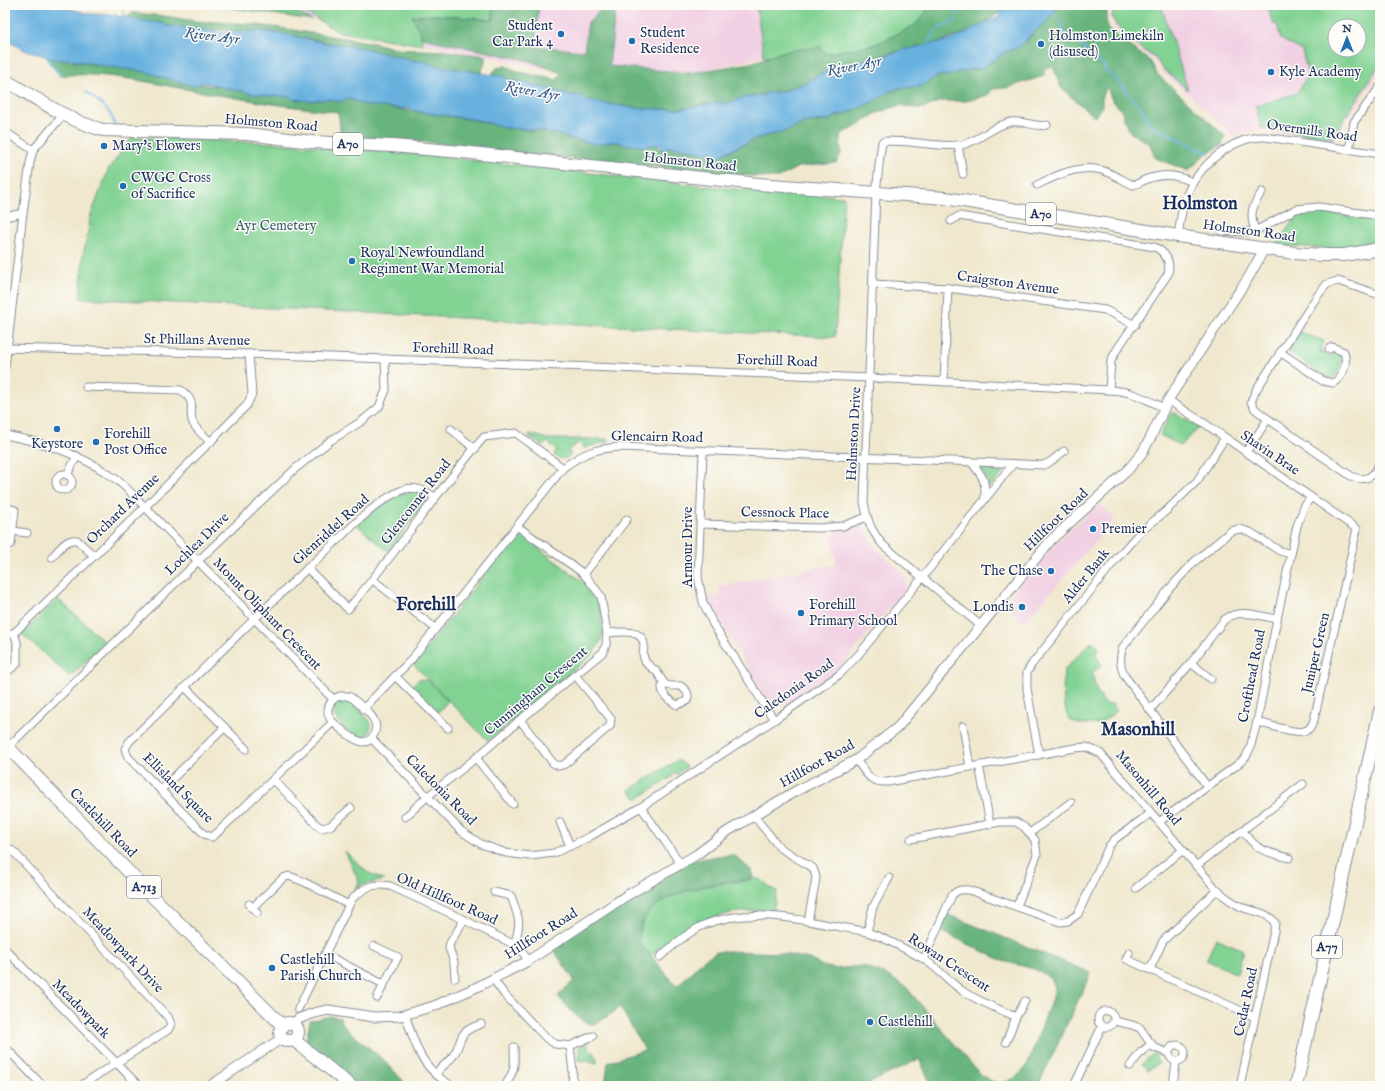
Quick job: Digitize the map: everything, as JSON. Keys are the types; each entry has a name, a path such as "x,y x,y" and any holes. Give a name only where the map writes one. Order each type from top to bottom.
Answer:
{"main road":[{"name":"Holmston Road","path":"5,80 64,114 90,126 103,130 248,134 312,142 392,146 462,152 758,184 957,200 1264,249 1322,255 1344,255 1380,248"},
{"name":"A77","path":"1296,1086 1380,711"},
{"name":"Castlehill Road","path":"6,747 154,898 288,1025"},
{"path":"294,1040 298,1032 297,1027 288,1025 279,1032 282,1038 289,1041 294,1040 351,1086"}],"street":[{"path":"1349,150 1354,122 1380,87"},
{"path":"5,367 9,297 33,150 64,114"},
{"path":"963,174 958,145 980,138 992,129 1006,123 1016,121 1040,127 1047,125"},
{"path":"5,132 33,150"},
{"name":"Overmills Road","path":"1178,236 1185,200 1193,182 1201,170 1214,157 1244,140 1257,137 1380,154"},
{"name":"Holmston Drive","path":"958,145 952,146 895,141 882,142 876,193 867,458 864,502 872,532 883,545 980,625"},
{"path":"1036,185 1060,174 1090,169 1100,170 1133,185 1153,177 1166,175 1181,177 1193,182"},
{"path":"1255,230 1252,222 1253,205 1262,192"},
{"path":"1221,230 1249,232 1296,210 1319,207 1380,216"},
{"path":"5,217 23,213"},
{"path":"1048,230 1051,215"},
{"path":"951,221 959,216 1155,247 1166,256 1169,263 1168,274 1111,361 1109,390"},
{"name":"Hillfoot Road","path":"288,1025 298,1019 314,1013 328,1010 374,1017 405,1014 434,1006 493,979 528,961 626,896 696,855 728,831 794,792 856,760 898,727 1051,540 1128,472 1151,437 1166,404 1250,275 1264,249"},
{"path":"1380,295 1338,282 1326,284 1280,352 1256,390 1251,402 1256,409 1268,419 1351,476 1358,479 1364,479 1372,476 1377,470 1380,461"},
{"name":"Craigston Avenue","path":"873,284 948,288 1105,310 1135,325"},
{"path":"944,382 948,288"},
{"path":"1280,352 1323,381 1333,383 1339,379 1342,373 1346,362 1346,356 1344,352 1337,348 1332,347 1329,349"},
{"name":"St Phillans Avenue","path":"6,349 249,354 385,359"},
{"name":"Orchard Avenue","path":"14,633 145,507 247,405 252,394 249,354"},
{"name":"Forehill Road","path":"385,359 870,378 1109,390 1124,391 1166,404"},
{"name":"Lochlea Drive","path":"6,747 295,469 330,441 362,421 379,407 386,390 385,359"},
{"path":"86,387 181,390 189,396 192,403 193,422 195,426 211,442"},
{"name":"Shavin Brae","path":"1166,404 1225,438 1357,529"},
{"path":"1246,452 1268,419"},
{"path":"451,429 475,448"},
{"name":"Glenconner Road","path":"307,568 348,609 373,580 435,497 484,437 516,433 563,468"},
{"name":"Mount Oliphant Crescent","path":"5,435 37,441 77,456 114,478 145,507 333,699"},
{"name":"Alder Bank","path":"1039,755 1027,689 1028,672 1032,664 1117,558 1139,533 1166,511 1197,481 1225,438"},
{"name":"Glencairn Road","path":"363,709 410,660 563,468 576,458 590,452 619,447 1044,465 1064,451"},
{"name":"Armour Drive","path":"703,451 698,577 703,602 713,624 774,720"},
{"path":"67,475 77,456"},
{"path":"971,462 982,475 985,484 985,498"},
{"name":"Caledonia Road","path":"371,738 461,831 481,844 506,853 530,856 554,853 589,837 641,806 774,720 840,674 859,654 922,578 1013,464"},
{"name":"Glenriddel Road","path":"254,619 357,522 382,502 404,489 414,487 435,497"},
{"name":"Crofthead Road","path":"1159,822 1246,757 1257,722 1277,619 1300,516 1311,497"},
{"path":"5,507 16,510 11,544"},
{"name":"Cessnock Place","path":"701,524 818,528 843,526 867,517"},
{"path":"584,574 627,519"},
{"name":"Cunningham Crescent","path":"404,817 575,675 602,652 606,645 607,633 601,596 584,574 517,526"},
{"name":"Juniper Green","path":"1257,722 1296,732 1304,731 1310,728 1314,720 1357,529"},
{"path":"1207,786 1124,675 1120,664 1120,656 1123,647 1170,588 1194,562 1231,531 1240,530 1250,532 1280,551 1291,554"},
{"path":"13,531 27,533"},
{"path":"52,557 67,542 74,539 94,556"},
{"path":"373,580 435,628"},
{"path":"1150,710 1191,663 1224,620 1230,615 1236,613 1249,614 1277,619"},
{"name":"Ellisland Square","path":"254,619 129,742 125,749 128,757 204,834 212,837 333,722"},
{"path":"5,634 14,633 17,642 17,664 7,672"},
{"path":"607,633 635,633 641,637 644,644 643,657 646,663 654,670 665,684"},
{"path":"1191,663 1211,679"},
{"path":"520,720 553,762 559,766 565,764 610,726 611,722 611,719 575,675"},
{"path":"395,676 448,728"},
{"path":"185,687 246,749"},
{"path":"340,696 348,696 374,718 376,724 375,732 371,738 363,741 356,741 333,722 329,716 328,709 333,699 340,696"},
{"path":"963,726 970,767"},
{"path":"161,790 224,728"},
{"name":"Masonhill Road","path":"856,760 873,780 878,782 888,782 1086,747 1100,753 1217,890 1232,902 1268,915 1275,922"},
{"path":"476,758 513,804"},
{"path":"979,765 990,824"},
{"path":"273,779 317,825 322,828 330,826 351,808"},
{"path":"1196,866 1303,784"},
{"path":"1030,833 1071,802"},
{"path":"641,806 680,863"},
{"path":"924,959 948,902 956,891 962,889 1017,906 1060,922 1073,918 1078,914 1109,846 1115,839 1151,812"},
{"path":"754,816 780,848 813,868 816,877 816,884 808,921"},
{"path":"560,822 570,846"},
{"path":"911,838 1000,822 1016,822 1024,827 1035,840 1037,855 1017,906"},
{"path":"1243,830 1252,842 1263,851 1289,858"},
{"name":"Meadowpark Drive","path":"5,847 13,851 168,1017 171,1024 168,1030 116,1064"},
{"path":"1136,888 1183,850"},
{"path":"253,908 284,878 289,876 350,905"},
{"path":"867,932 874,907 889,878"},
{"name":"Old Hillfoot Road","path":"298,1009 352,899 362,890 372,886 380,885 398,889 464,920 514,945 522,951 528,961"},
{"path":"1150,969 1163,941 1217,890"},
{"path":"494,892 511,896 519,917 519,929 514,945"},
{"name":"Rowan Crescent","path":"660,957 678,941 693,931 722,919 764,915 808,921 867,932 893,943 924,959 965,992 1016,1017"},
{"path":"455,978 450,967 449,948 450,943 464,920"},
{"name":"Cedar Road","path":"1240,1086 1256,1017 1275,922"},
{"path":"374,946 398,957 377,998"},
{"name":"Meadowpark","path":"5,949 139,1086"},
{"path":"1129,953 1126,959 1256,1017"},
{"path":"325,954 383,984"},
{"path":"493,979 504,994 546,1038 555,1044 570,1046 593,1036"},
{"path":"1006,1042 1016,1017 1025,1002"},
{"path":"1106,1011 1114,1015 1115,1021 1110,1027 1106,1028 1100,1024 1098,1019 1100,1013 1106,1011"},
{"path":"405,1014 416,1048 425,1064 435,1074 452,1086"},
{"path":"1115,1021 1140,1028 1152,1044 1159,1050 1168,1053"},
{"path":"435,1074 461,1045 463,1033 471,1027 480,1024"},
{"path":"1074,1086 1102,1026"},
{"path":"210,1086 282,1038"},
{"path":"1130,1066 1141,1052 1152,1044"},
{"path":"1179,1045 1183,1048 1185,1053 1184,1059 1176,1062 1170,1059 1168,1053 1173,1046 1179,1045"},
{"path":"570,1046 573,1072 572,1086"},
{"path":"5,1047 42,1086"},
{"path":"505,1086 512,1075 515,1066 514,1047"},
{"path":"1173,1086 1176,1062"},
{"path":"80,1086 116,1064"},
{"path":"506,1066 515,1066"}],"shaded area":[{"path":"245,5 756,5 764,57 691,73 573,75"},
{"name":"Kyle Academy","path":"1113,5 1380,5 1380,71 1333,141 1262,130 1243,132 1234,137 1195,100 1163,73 1154,60 1134,46 1115,28 1110,17"},
{"path":"1100,503 1115,519 1024,623 1004,604 1040,559"},
{"name":"Forehill Primary School","path":"858,525 866,530 874,546 904,574 907,588 837,671 784,705 769,702 706,598 719,596 718,587 836,564 831,534"}],"green space":[{"path":"212,5 281,5 312,20"},
{"path":"292,5 351,7 350,5 492,5 493,20 436,15 412,16 422,38 423,45 339,32"},
{"path":"492,5 539,5 535,46 584,51 588,22 606,5 616,5 609,66 691,73 751,63 785,51 821,47 826,54 877,44 913,26 922,18 930,5 1007,5 1003,10 985,23 971,31 940,42 862,60 848,66 824,72 805,83 784,91 746,97 724,104 722,102 679,109 657,109 635,108 585,100 582,96 570,95 491,75 498,67 506,66 520,72 557,80 561,73 530,61 422,38 412,16 436,15 493,20"},
{"path":"702,5 738,6 731,8 702,8"},
{"path":"756,5 930,5 922,18 913,26 877,44 826,54 764,57"},
{"path":"1060,5 1111,5 1106,14 1107,28 1151,62 1157,74 1225,136 1222,145 1204,155 1189,171 1155,158 1150,144 1131,133 1125,122 1122,111 1112,100 1107,87 1102,95 1102,106 1095,117 1061,88 1053,66 1044,69 1044,76 1006,88 993,89 988,95 967,101 942,101 921,109 900,105 875,114 854,128 840,134 841,154 836,163 798,167 778,178 774,178 480,149 405,140 341,136 338,112 299,108 223,96 139,80 92,75 61,76 46,57 142,71 189,84 216,86 251,93 337,100 345,98 376,106 469,119 511,128 553,133 585,142 599,144 622,142 644,147 657,145 662,150 667,147 710,153 718,156 760,138 793,128 800,124 830,120 900,88 916,87 937,76 951,75 956,72 982,68 1004,53 1022,45"},
{"path":"1115,5 1161,5 1188,90 1162,68 1156,59 1135,44 1117,26 1112,17"},
{"path":"1267,5 1380,5 1380,64 1332,138 1260,127 1256,106 1297,93 1308,75 1302,51 1281,39 1277,24 1273,24"},
{"path":"133,13 196,21 250,24 280,28 375,43 396,49 445,51 487,56 481,74 273,32 189,29 133,20 129,15"},
{"name":"Ayr Cemetery","path":"132,137 275,143 407,153 734,189 844,197 835,337 80,298 83,256 91,215 108,170"},
{"path":"1299,212 1320,212 1380,221 1380,241 1334,249 1276,245"},
{"path":"1299,332 1324,341 1320,352 1332,356 1334,350 1340,353 1342,356 1340,368 1335,377 1327,379 1289,352 1288,348"},
{"path":"1171,413 1175,413 1199,427 1181,446 1160,435"},
{"path":"531,434 547,439 608,439 610,441 583,448 580,442 568,450 571,455 562,459 554,455 557,450 547,442 543,446 528,435"},
{"path":"983,468 1002,469 1003,473 991,487 988,486 988,481 981,470"},
{"path":"414,491 423,496 425,502 389,550 386,550 356,524 390,499"},
{"path":"517,532 586,584 597,597 601,613 603,632 600,643 593,654 488,741 414,665"},
{"path":"58,599 105,642 70,677 22,634"},
{"path":"1092,641 1099,647 1096,655 1102,665 1092,673 1097,692 1106,705 1112,704 1117,711 1099,724 1078,724 1069,720 1065,708 1063,689 1064,670"},
{"path":"419,679 428,680 448,701 437,713 412,686"},
{"path":"345,700 354,705 369,720 371,726 369,732 362,738 356,737 349,732 341,725 334,715 335,705"},
{"path":"678,760 687,767 677,774 675,773 672,777 637,799 629,790"},
{"path":"345,851 367,872 384,880 362,885 354,892 359,882"},
{"path":"734,855 751,870 753,877 750,879 696,888 673,896 654,907 643,921 638,941 677,986 703,960 717,952 781,953 809,959 823,966 836,969 861,966 884,974 905,986 980,1074 987,1079 1000,1083 1011,1080 1022,1072 1027,1066 1055,987 1051,978 1034,969 1003,961 937,929 944,913 1091,973 1038,1086 932,1086 919,1059 864,1086 605,1086 608,1062 645,1050 620,1007 607,1017 594,1024 585,1022 574,1014 558,996 574,980 551,946 680,863 717,856"},
{"path":"754,878 763,881 770,888 777,891 773,912 749,911 715,917 678,934 651,956 638,941 643,921 647,915 653,908 671,897 693,889 724,883 746,881"},
{"path":"1216,938 1243,950 1237,974 1206,960"},
{"path":"330,1016 340,1018 346,1029 384,1060 408,1086 358,1086 324,1058 306,1041 310,1021"},
{"path":"587,1043 590,1050 594,1052 594,1057 597,1057 597,1063 579,1060 579,1047"},
{"path":"1154,1053 1157,1055 1156,1058 1159,1063 1148,1070 1142,1064"}],"water":[{"name":"River Ayr","path":"5,5 53,5 90,14 115,15 121,17 124,15 136,20 162,23 170,27 175,26 189,29 214,30 218,33 258,31 285,34 330,44 367,49 414,61 423,61 432,65 505,77 511,81 519,81 570,95 582,96 585,100 635,108 679,109 722,102 724,104 746,97 784,91 805,83 824,72 829,72 834,68 842,68 854,62 886,56 902,50 951,40 998,17 1007,5 1058,5 1046,22 1032,33 1022,45 1004,53 982,68 957,72 951,75 937,76 922,86 900,88 891,91 872,102 843,115 836,115 830,120 805,122 789,130 754,139 718,156 713,152 705,153 678,147 667,147 665,150 662,150 661,145 650,145 644,147 617,142 595,144 540,130 507,128 478,120 420,112 407,108 402,109 365,105 348,98 340,102 329,99 310,101 293,99 287,96 246,93 241,90 237,91 212,84 204,83 193,86 146,72 67,59 58,60 24,50 8,41 5,43"}],"waterway":[{"path":"123,16 124,5"},
{"path":"956,15 967,5"},
{"path":"1051,12 1058,17"},
{"path":"929,45 932,35 939,28 957,20"},
{"path":"1061,21 1064,31 1069,38 1103,64 1105,70 1123,86 1133,100 1139,104 1150,124 1208,153"},
{"path":"46,54 49,62 61,76"},
{"path":"86,92 103,105 111,115 115,125"}],"place":[{"name":"Student Car Park 4","path":"561,34"},
{"name":"Student Residence","path":"632,41"},
{"name":"Holmston Limekiln (disused)","path":"1041,44"},
{"name":"Kyle Academy","path":"1271,72"},
{"name":"Mary's Flowers","path":"104,146"},
{"name":"CWGC Cross of Sacrifice","path":"123,186"},
{"name":"Royal Newfoundland Regiment War Memorial","path":"352,261"},
{"name":"Keystore","path":"57,429"},
{"name":"Forehill Post Office","path":"96,442"},
{"name":"Premier","path":"1093,529"},
{"name":"The Chase","path":"1051,571"},
{"name":"Londis","path":"1022,607"},
{"name":"Forehill Primary School","path":"801,613"},
{"name":"Castlehill Parish Church","path":"272,968"},
{"name":"Castlehill","path":"870,1022"}],"district":[{"name":"Holmston","path":"1200,204"},
{"name":"Forehill","path":"426,605"},
{"name":"Masonhill","path":"1138,730"}]}
